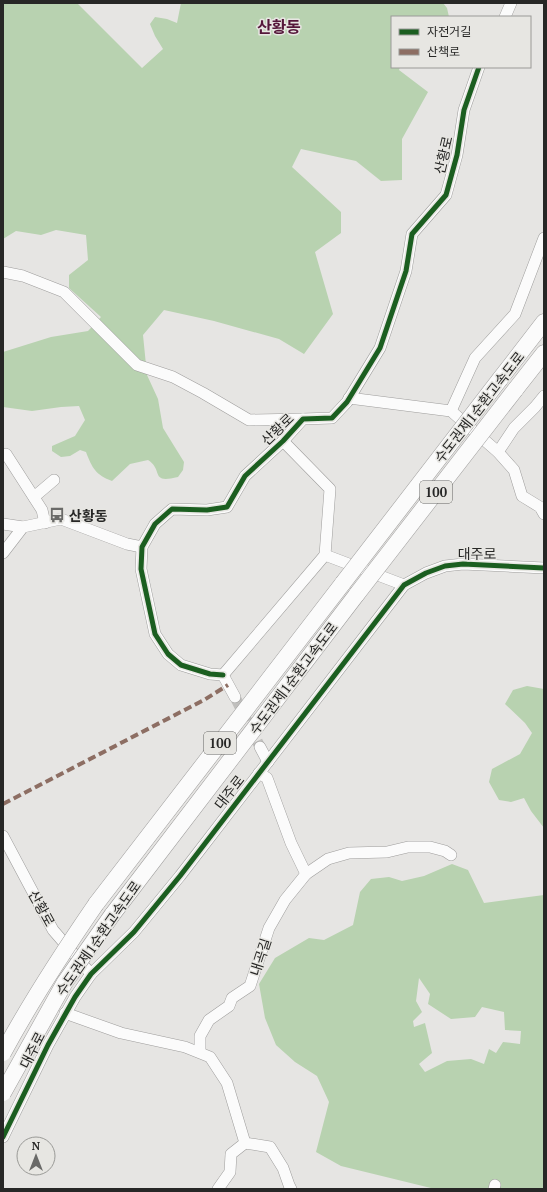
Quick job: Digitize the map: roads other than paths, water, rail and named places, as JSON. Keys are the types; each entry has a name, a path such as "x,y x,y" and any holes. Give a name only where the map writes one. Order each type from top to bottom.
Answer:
{"highway":[{"name":"수도권제1순환고속도로","path":"3,1053 21,1018 96,904 544,322"},
{"name":"수도권제1순환고속도로","path":"3,1093 65,982 112,915 357,594 544,353"}],"street":[{"path":"505,16 511,3"},
{"name":"산황로","path":"3,272 23,276 64,292 137,365 173,377 249,420 332,418 349,398 380,348 406,271 412,234 446,195 457,155 464,110 479,68"},
{"path":"451,411 475,358 515,314 544,238"},
{"path":"498,452 514,428 535,408 544,396"},
{"path":"349,398 451,411 498,452 514,470 522,496 540,507 544,514"},
{"name":"산황로","path":"223,675 210,674 181,665 168,654 155,634 141,569 142,546 155,524 172,509 207,510 228,507 245,476 283,441 303,419"},
{"name":"산황로","path":"283,441 330,489 325,554"},
{"path":"6,454 42,510 45,523"},
{"path":"34,497 54,480"},
{"path":"3,524 24,527 61,519 127,544 142,546"},
{"path":"3,553 24,527"},
{"path":"235,697 223,675 325,554 404,585"},
{"name":"대주로","path":"3,1137 48,1044 74,997 91,974 134,932 180,876 404,585 426,573 445,566 463,564 544,568"},
{"path":"260,747 268,762"},
{"name":"대주로","path":"259,773 267,778 291,843 306,874"},
{"name":"산황로","path":"3,836 53,930 91,974"},
{"path":"306,874 328,859 349,854 387,852 408,847 430,847 445,850 451,855"},
{"name":"내곡길","path":"200,1052 200,1036 209,1020 229,1006 232,998 250,986 269,928 285,900 306,874"},
{"path":"65,1013 121,1033 185,1047 210,1056 227,1083 246,1143"},
{"path":"218,1189 230,1172 231,1154 246,1143 270,1147 283,1168 291,1189"}],"tunnel":[{"path":"235,697 260,747"}],"place":[{"name":"산황동","path":"57,515"}],"district":[{"name":"산황동","path":"279,27"}]}
